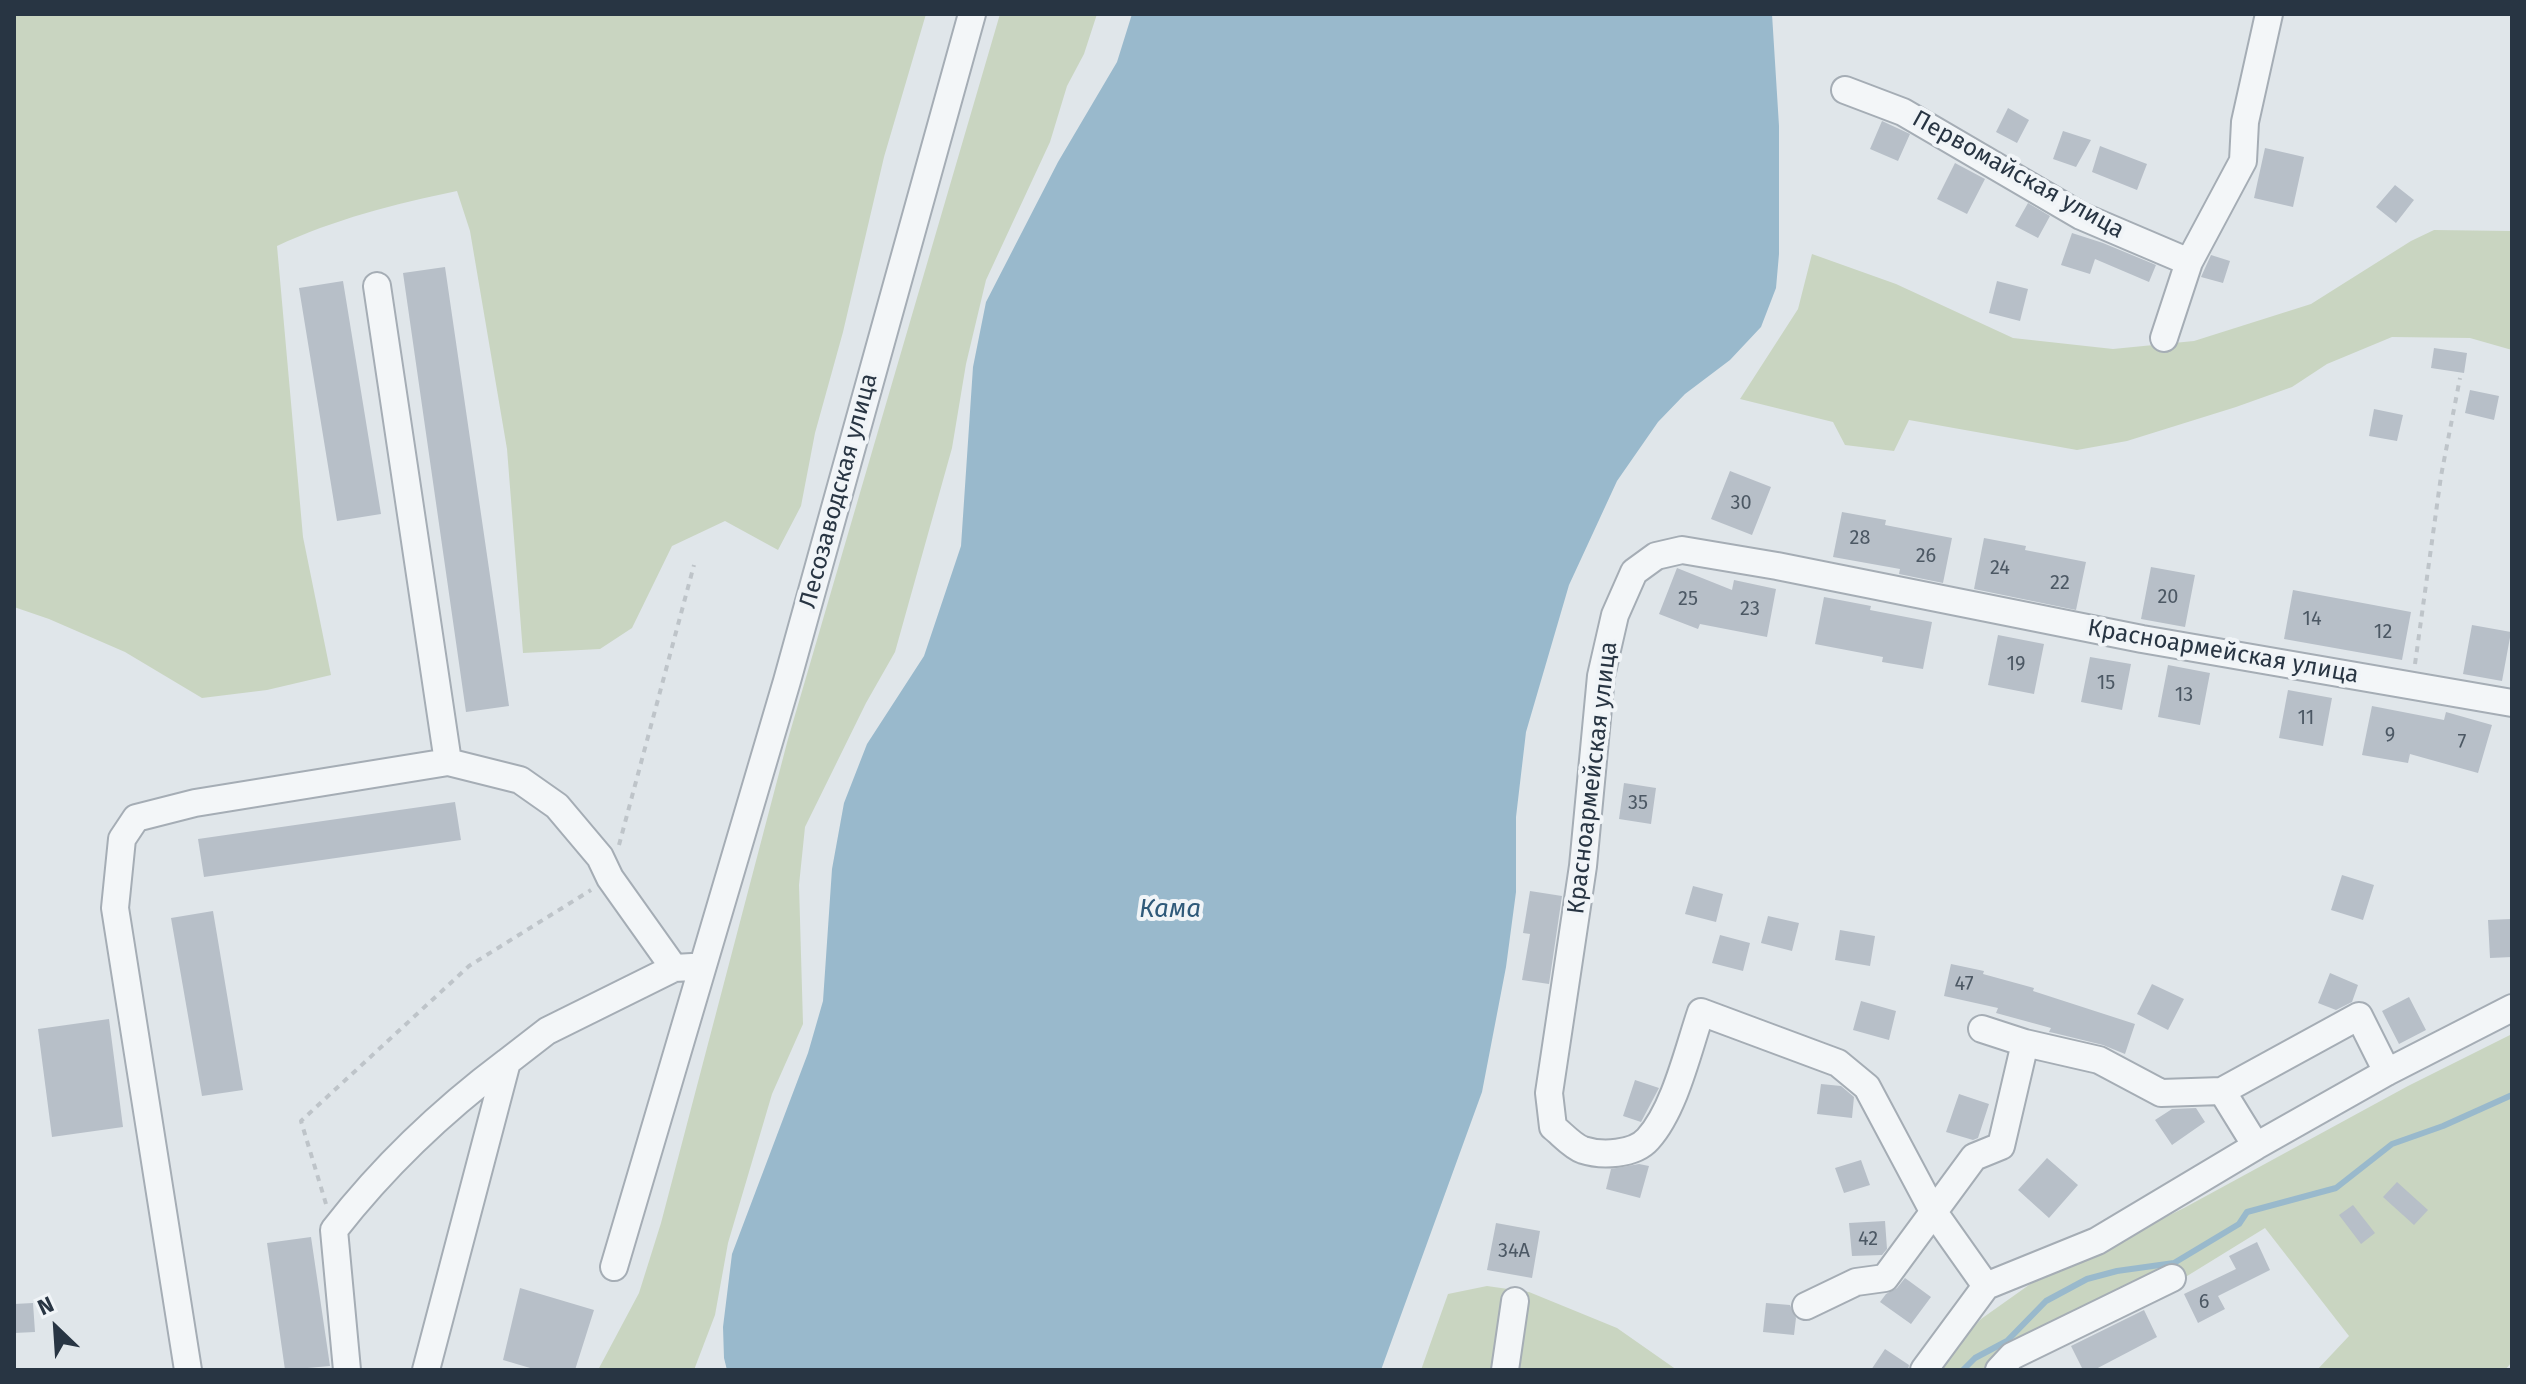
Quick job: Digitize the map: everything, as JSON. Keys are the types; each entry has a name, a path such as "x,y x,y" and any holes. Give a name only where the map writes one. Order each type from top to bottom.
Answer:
{"street":[{"name":"Лесозаводская улица","path":"614,1267 787,681 972,14"},
{"path":"2164,338 2189,262 2243,161 2245,122 2269,14"},
{"name":"Первомайская улица","path":"1845,90 1903,112 2081,216 2189,262"},
{"path":"377,286 448,762"},
{"name":"Красноармейская улица","path":"1986,1286 1933,1211 1867,1087 1838,1063 1701,1012 1668,1105 1647,1141 1632,1149 1610,1154 1581,1150 1553,1127 1549,1093 1583,866 1601,676 1615,615 1634,572 1656,556 1682,550 2142,639 2512,703"},
{"path":"188,1370 115,908 122,839 136,818 195,803 448,762 520,780 557,806 600,857 610,878 674,968"},
{"path":"347,1370 334,1230 364,1191 470,1090 547,1031 674,968 703,967"},
{"path":"1924,1370 1986,1286 2097,1241 2387,1072 2512,1008"},
{"path":"1982,1029 2025,1043 2099,1060 2161,1093 2222,1091 2359,1016 2387,1072"},
{"path":"1806,1306 1856,1282 1885,1278 1974,1157 2001,1146 2025,1043"},
{"path":"426,1370 507,1062"},
{"path":"2222,1091 2256,1146"},
{"path":"1999,1370 2012,1356 2172,1278"},
{"path":"1505,1370 1515,1301"}],"path":[{"path":"2412,686 2441,476 2460,378"},
{"path":"334,1230 301,1121 469,966 610,878 694,565"}],"green space":[{"path":"14,14 926,14 884,157 843,332 815,433 801,506 778,550 725,521 672,546 632,628 600,649 523,653 507,449 470,231 457,191 366,213 277,246 303,537 331,675 267,690 202,698 125,652 14,607"},
{"path":"1000,14 1097,14 1084,54 1067,86 1050,142 986,280 966,364 952,448 895,652 866,703 805,827 799,885 803,1024 772,1094 728,1243 715,1315 694,1370 598,1370 639,1293 661,1223 788,739"},
{"path":"2434,230 2512,231 2512,350 2470,338 2392,337 2327,364 2292,387 2127,441 2077,450 1909,420 1894,451 1845,445 1833,422 1740,399 1798,309 1812,254 1896,284 2013,338 2113,349 2194,341 2311,304 2411,241"},
{"path":"2512,1034 2512,1362 2505,1370 2317,1370 2349,1336 2265,1228 2179,1281 1991,1370 1935,1370 1981,1319 2036,1280 2184,1208 2408,1086"},
{"path":"1487,1286 1529,1292 1617,1328 1677,1370 1421,1370 1448,1294"}],"water":[{"name":"Кама","path":"1132,14 1772,14 1779,126 1776,288 1761,327 1730,360 1685,394 1658,422 1617,481 1569,585 1526,732 1516,817 1516,892 1506,967 1482,1092 1381,1370 727,1370 723,1327 732,1254 808,1053 823,1001 832,869 844,803 867,744 924,656 961,546 973,367 986,302 1058,162 1117,62"}],"building":[{"path":"2008,108 2029,120 2017,143 1996,132"},
{"path":"1882,121 1910,134 1898,161 1870,149"},
{"path":"2063,131 2091,140 2076,167 2053,159"},
{"path":"2100,146 2147,164 2137,190 2092,172"},
{"path":"2265,148 2304,157 2293,207 2254,198"},
{"path":"1955,163 1985,179 1967,214 1937,199"},
{"path":"2395,185 2414,200 2396,223 2376,207"},
{"path":"2028,203 2050,216 2038,238 2015,226"},
{"path":"2072,233 2156,265 2149,282 2095,259 2090,274 2061,265"},
{"path":"2211,255 2230,261 2223,283 2201,277"},
{"path":"445,267 509,706 466,712 403,273"},
{"path":"343,281 381,514 337,521 299,288"},
{"path":"1997,281 2028,289 2020,321 1989,313"},
{"path":"2434,348 2467,353 2464,373 2431,368"},
{"path":"2470,390 2499,396 2494,420 2465,413"},
{"path":"2374,409 2403,415 2397,441 2369,436"},
{"path":"1730,471 1771,487 1752,535 1711,519"},
{"path":"1842,512 1886,520 1885,525 1952,538 1943,583 1899,574 1900,569 1833,557"},
{"path":"1984,538 2086,562 2076,610 1974,589"},
{"path":"2151,567 2195,575 2185,627 2141,619"},
{"path":"1677,568 1732,590 1734,580 1776,589 1767,637 1700,624 1698,629 1659,614"},
{"path":"2293,590 2411,612 2402,660 2284,639"},
{"path":"1824,597 1932,622 1923,669 1882,662 1883,657 1815,644"},
{"path":"2472,625 2511,632 2502,681 2463,674"},
{"path":"1998,635 2044,644 2034,694 1988,685"},
{"path":"2090,657 2131,664 2122,710 2081,702"},
{"path":"2168,665 2210,673 2200,725 2158,717"},
{"path":"2288,690 2332,698 2323,746 2279,738"},
{"path":"2372,706 2444,720 2446,712 2492,725 2478,773 2410,754 2408,763 2362,755"},
{"path":"1624,783 1656,788 1651,824 1619,819"},
{"path":"455,802 461,840 204,877 198,839"},
{"path":"2342,875 2374,885 2363,920 2331,910"},
{"path":"1693,886 1723,894 1716,922 1685,914"},
{"path":"1530,891 1562,896 1549,984 1522,980 1530,934 1523,933"},
{"path":"213,911 243,1090 202,1096 171,918"},
{"path":"1768,916 1799,923 1792,951 1761,943"},
{"path":"2512,919 2512,957 2490,958 2488,920"},
{"path":"1840,930 1875,936 1870,966 1835,960"},
{"path":"1720,935 1750,943 1743,971 1712,963"},
{"path":"1951,964 1984,971 1983,974 2034,988 2033,991 2135,1024 2125,1054 1996,1013 1998,1008 1944,996"},
{"path":"2330,973 2358,985 2352,1002 2336,1010 2318,1003"},
{"path":"2152,984 2184,999 2168,1030 2137,1014"},
{"path":"2409,997 2426,1030 2399,1044 2382,1011"},
{"path":"1861,1001 1896,1011 1889,1040 1853,1030"},
{"path":"109,1019 123,1127 52,1137 38,1029"},
{"path":"1635,1080 1659,1088 1641,1122 1623,1116"},
{"path":"1821,1084 1841,1086 1854,1097 1852,1118 1817,1114"},
{"path":"1959,1094 1989,1104 1978,1138 1973,1140 1946,1132"},
{"path":"2196,1108 2205,1122 2172,1145 2155,1120 2172,1109"},
{"path":"2047,1158 2078,1185 2049,1218 2018,1190"},
{"path":"1861,1160 1870,1185 1844,1193 1835,1168"},
{"path":"1639,1164 1649,1166 1640,1198 1606,1189 1611,1169"},
{"path":"2397,1182 2428,1210 2414,1225 2383,1197"},
{"path":"2353,1205 2375,1233 2361,1244 2339,1215"},
{"path":"1885,1221 1887,1249 1882,1255 1852,1256 1849,1223"},
{"path":"1496,1223 1540,1231 1532,1278 1487,1270"},
{"path":"311,1237 330,1366 285,1370 267,1243"},
{"path":"2257,1242 2270,1270 2218,1296 2225,1309 2198,1323 2184,1294 2236,1269 2229,1256"},
{"path":"1905,1278 1931,1297 1911,1324 1880,1302"},
{"path":"520,1288 594,1310 575,1370 537,1370 503,1360"},
{"path":"33,1303 35,1332 14,1333 14,1304"},
{"path":"1766,1303 1790,1305 1796,1318 1794,1335 1763,1332"},
{"path":"2144,1310 2157,1337 2094,1370 2083,1370 2071,1346"},
{"path":"1885,1349 1909,1365 1908,1370 1871,1370"}],"waterway":[{"path":"1963,1370 1975,1358 2007,1341 2046,1301 2087,1279 2117,1271 2174,1263 2239,1224 2247,1212 2336,1188 2392,1144 2443,1126 2512,1095"}]}
